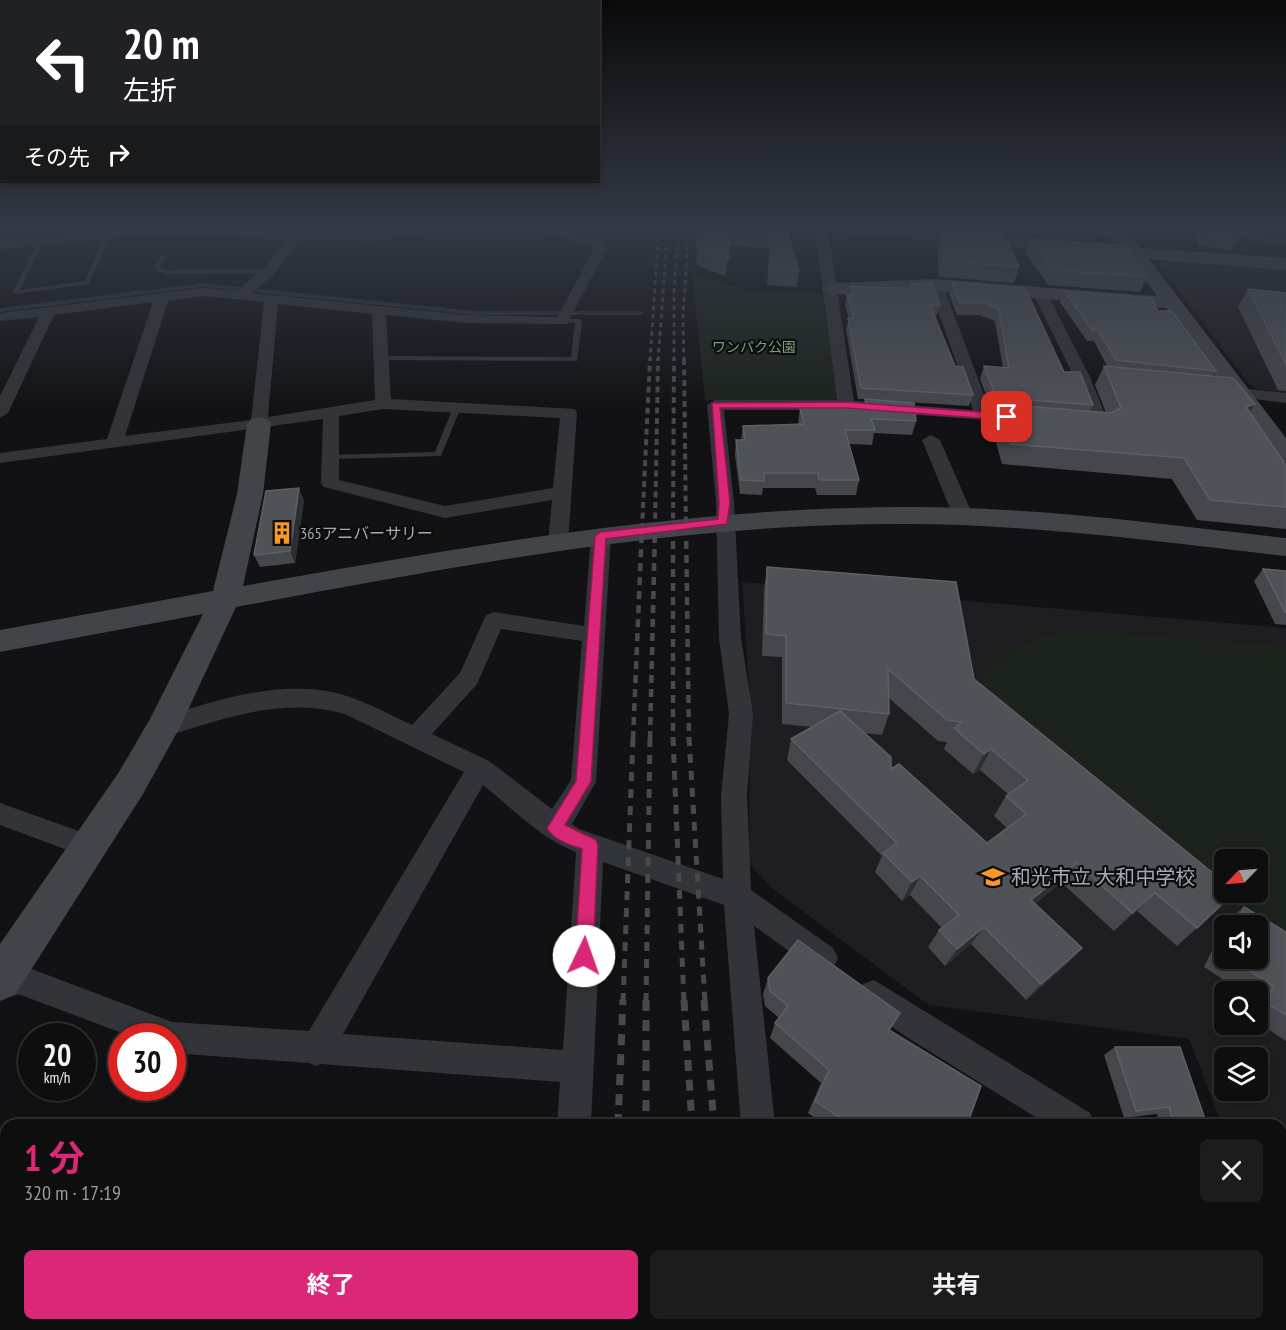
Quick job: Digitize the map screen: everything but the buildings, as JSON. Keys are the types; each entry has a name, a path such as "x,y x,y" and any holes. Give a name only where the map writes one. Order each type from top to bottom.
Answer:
{"street":[{"path":"245,291 249,288"},
{"path":"0,316 203,292 245,291 271,299 466,318 564,314 579,288"},
{"path":"846,405 831,289 856,288"},
{"path":"937,288 983,415"},
{"path":"982,288 1173,303"},
{"path":"1159,288 1173,303 1286,455"},
{"path":"1040,292 1081,375 1102,426 1066,423"},
{"path":"115,442 162,297"},
{"path":"0,979 131,783 163,727 225,600 250,494 271,299"},
{"path":"0,414 7,384 49,310"},
{"path":"379,310 383,404"},
{"path":"1081,375 1103,377"},
{"path":"1205,389 1286,398"},
{"path":"0,458 383,404 569,413 558,543"},
{"path":"757,1119 727,892 741,714 717,523 725,502 715,405 846,405 1042,421"},
{"path":"331,413 330,483 445,512 563,492"},
{"path":"931,440 964,518"},
{"path":"0,641 356,575 607,535 717,523 854,515 964,518 1286,547"},
{"path":"555,828 583,782 594,635 607,535"},
{"path":"416,736 470,678 494,620 594,635"},
{"path":"163,727 251,702 292,697 327,700 352,707 480,768 570,838 727,892 916,1025 1068,1119"},
{"path":"316,1050 480,768"},
{"path":"0,814 89,846"},
{"path":"574,1119 596,847"},
{"path":"0,979 21,980 134,1023"},
{"path":"186,1038 316,1050 578,1067"}],"lane":[{"path":"18,288 16,292 51,288"},
{"path":"381,358 574,359 579,321 564,314"},
{"path":"330,457 438,454 457,407"}],"shaded area":[{"path":"1176,288 1286,288 1286,393 1257,389 1249,384"},
{"name":"和光市立 大和中学校","path":"742,582 1286,628 1286,1119 1220,1119 1189,1039 929,1005 774,890 749,864 750,701"}],"green space":[{"name":"ワンパク公園","path":"693,288 739,288 756,293 817,293 823,296 837,398 832,400 705,400"},
{"path":"1094,632 1286,646 1286,937 1268,926 1268,915 1251,915 1233,903 1268,903 1268,849 1214,849 1214,888 976,702 983,680 999,661 1032,641 1062,633"}],"waterway":[{"path":"0,310 178,288"},
{"path":"233,288 475,313 641,313"}],"railway":[{"path":"650,361 655,288"},
{"path":"658,361 663,288"},
{"path":"674,288 674,359"},
{"path":"684,361 685,288"},
{"path":"642,529 650,359"},
{"path":"655,529 658,359"},
{"path":"673,529 674,359"},
{"path":"684,359 686,529"},
{"path":"633,739 642,527"},
{"path":"650,739 655,527"},
{"path":"686,527 689,739"},
{"path":"673,529 673,737"},
{"path":"623,1002 633,737"},
{"path":"646,1002 650,737"},
{"path":"673,737 684,1002"},
{"path":"689,737 705,1002"},
{"path":"618,1119 623,1000"},
{"path":"684,1000 692,1119"},
{"path":"704,1000 714,1119"},
{"path":"646,1002 646,1119"}],"place":[{"name":"365アニバーサリー","path":"282,533"},
{"name":"和光市立 大和中学校","path":"993,877"}],"route":[{"path":"584,956 590,845 570,838 555,828 583,782 600,536 723,522 725,502 715,405 846,405 1007,417"}]}
